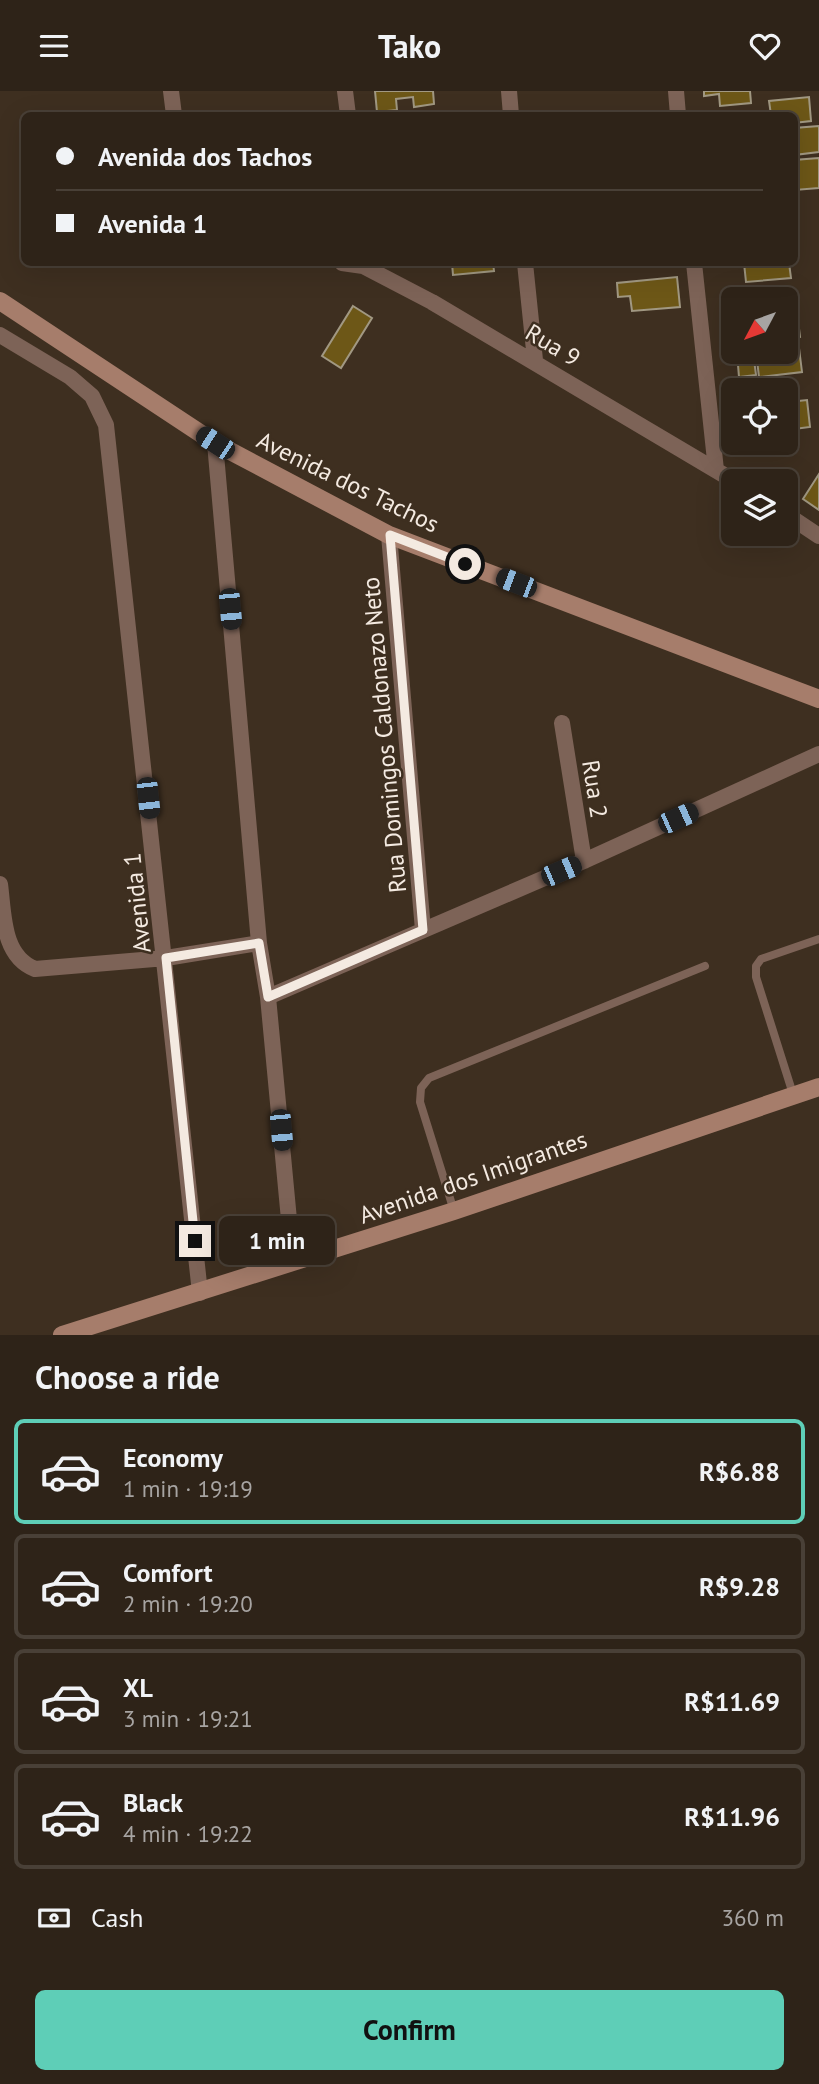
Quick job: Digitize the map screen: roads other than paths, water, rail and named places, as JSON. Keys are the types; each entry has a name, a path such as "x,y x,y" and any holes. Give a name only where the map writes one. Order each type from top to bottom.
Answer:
{"street":[{"path":"171,91 174,112"},
{"path":"345,91 348,112"},
{"path":"509,91 511,112"},
{"path":"676,91 678,112"},
{"name":"Rua 9","path":"367,266 535,360 721,473"},
{"path":"525,266 535,360"},
{"path":"694,266 716,470"},
{"name":"Avenida dos Tachos","path":"0,301 215,443 390,535 819,699"},
{"name":"Avenida 1","path":"0,335 70,376 92,396 106,425 166,958 200,1293"},
{"path":"215,443 259,943 268,997 293,1262"},
{"path":"798,522 819,535"},
{"name":"Rua Domingos Caldonazo Neto","path":"390,535 423,930"},
{"name":"Rua 2","path":"562,723 584,861"},
{"path":"268,997 584,861 819,754"},
{"path":"0,884 7,939 27,965 35,969 166,958 259,943"},
{"name":"Avenida dos Imigrantes","path":"62,1335 454,1211 819,1087"}],"lane":[{"path":"793,1094 756,977 756,966 761,959 819,939"},
{"path":"454,1211 420,1102 421,1088 429,1078 705,966"}]}
